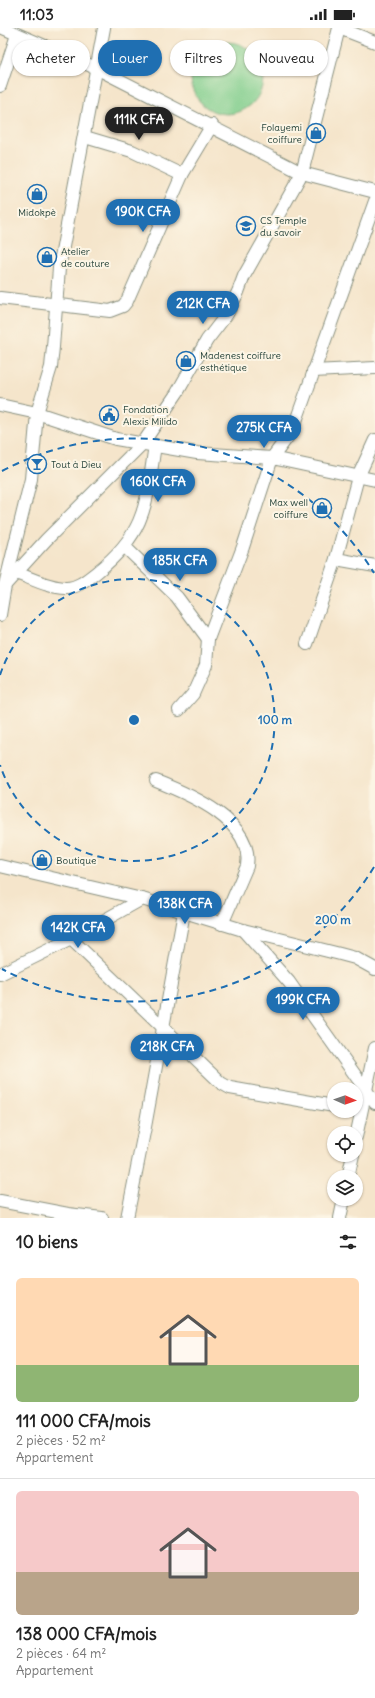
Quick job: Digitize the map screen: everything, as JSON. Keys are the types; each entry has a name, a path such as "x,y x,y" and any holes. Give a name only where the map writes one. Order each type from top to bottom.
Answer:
{"street":[{"path":"3,28 96,68 212,125 302,173 375,192"},
{"path":"0,615 5,585 5,560 31,480 37,413 51,367 55,306 60,268 104,28"},
{"path":"5,585 46,540 149,444 207,340 227,314 244,276 302,173 339,28 375,42"},
{"path":"0,86 17,35"},
{"path":"0,298 55,306 110,311 122,306 127,301 182,175 212,125"},
{"path":"85,137 132,151 182,175"},
{"path":"179,710 193,694 206,665 208,639 243,547 272,458 292,431 375,201"},
{"path":"313,371 375,368"},
{"path":"0,405 37,413 116,439 197,453 272,458 375,480"},
{"path":"306,644 336,559 358,477 375,440"},
{"path":"16,573 54,587 72,588 88,578 125,547 136,531 144,511 149,444"},
{"path":"125,547 177,596 208,639"},
{"path":"336,559 375,566"},
{"path":"156,781 176,789 218,811 232,824 243,841 248,860 247,866 222,924"},
{"path":"0,866 142,899 243,930 355,958 375,970"},
{"path":"0,974 71,939 142,899"},
{"path":"127,1218 146,1127 162,1028 184,912"},
{"path":"243,930 289,982 375,1103"},
{"path":"71,939 213,1077 230,1088 327,1105"},
{"path":"363,1098 375,1048"},
{"path":"0,1201 68,1214 102,1218"},
{"path":"340,1218 343,1206"}],"green space":[{"path":"236,44 244,46 244,76 263,76 262,85 257,98 247,108 227,114 207,108 197,98 191,78 191,76 236,76"}],"place":[{"name":"Folayemi coiffure","path":"316,133"},
{"name":"Midokpè","path":"37,194"},
{"name":"CS Temple du savoir","path":"246,226"},
{"name":"Atelier de couture","path":"47,257"},
{"name":"Madenest coiffure esthétique","path":"186,361"},
{"name":"Fondation Alexis Milido","path":"109,415"},
{"name":"Tout à Dieu","path":"37,464"},
{"name":"Max well coiffure","path":"322,508"},
{"name":"Boutique","path":"42,860"}]}
